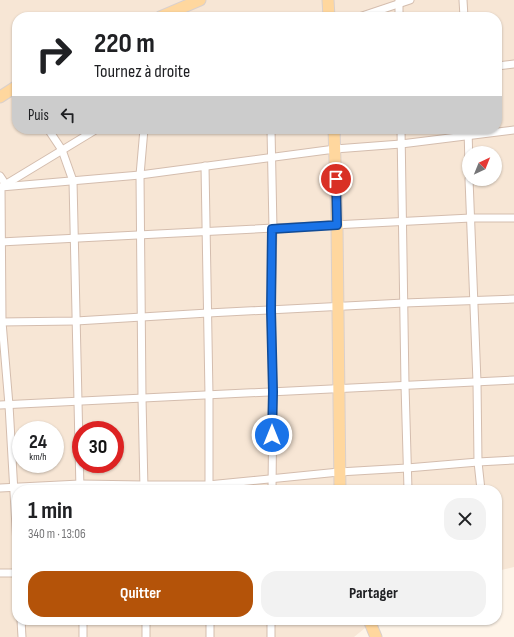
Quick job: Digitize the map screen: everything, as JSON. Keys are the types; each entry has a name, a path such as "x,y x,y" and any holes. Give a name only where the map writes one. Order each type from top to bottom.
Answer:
{"main road":[{"path":"172,12 200,0"},
{"path":"328,0 329,12"},
{"path":"0,97 12,89"},
{"path":"334,134 340,389 340,485"},
{"path":"371,625 376,637"}],"street":[{"path":"372,12 399,2 410,0"},
{"path":"463,0 464,12"},
{"path":"502,65 514,64"},
{"path":"502,131 514,130"},
{"path":"51,134 62,150 73,181 80,485"},
{"path":"2,187 89,134"},
{"path":"144,134 140,175 144,485"},
{"path":"271,134 271,310 273,392 272,485"},
{"path":"401,134 408,485"},
{"path":"2,187 140,175 335,149 401,144 457,134"},
{"path":"468,134 468,146"},
{"path":"205,166 209,395 208,485"},
{"path":"0,176 2,187 1,322 9,405 14,485"},
{"path":"469,186 480,485"},
{"path":"1,242 471,218 514,218"},
{"path":"1,322 76,321 404,303 514,299"},
{"path":"0,405 514,380"},
{"path":"222,485 272,478 339,472 514,460"},
{"path":"0,488 12,487"},
{"path":"0,573 12,573"},
{"path":"21,625 22,637"},
{"path":"83,625 83,637"},
{"path":"146,625 146,637"},
{"path":"210,625 210,637"},
{"path":"271,625 271,637"}],"shaded area":[{"path":"0,0 514,0 514,567 502,570 502,485 12,485 12,625 369,625 354,637 0,637"}],"route":[{"path":"272,435 272,229 337,225 336,179"}]}
